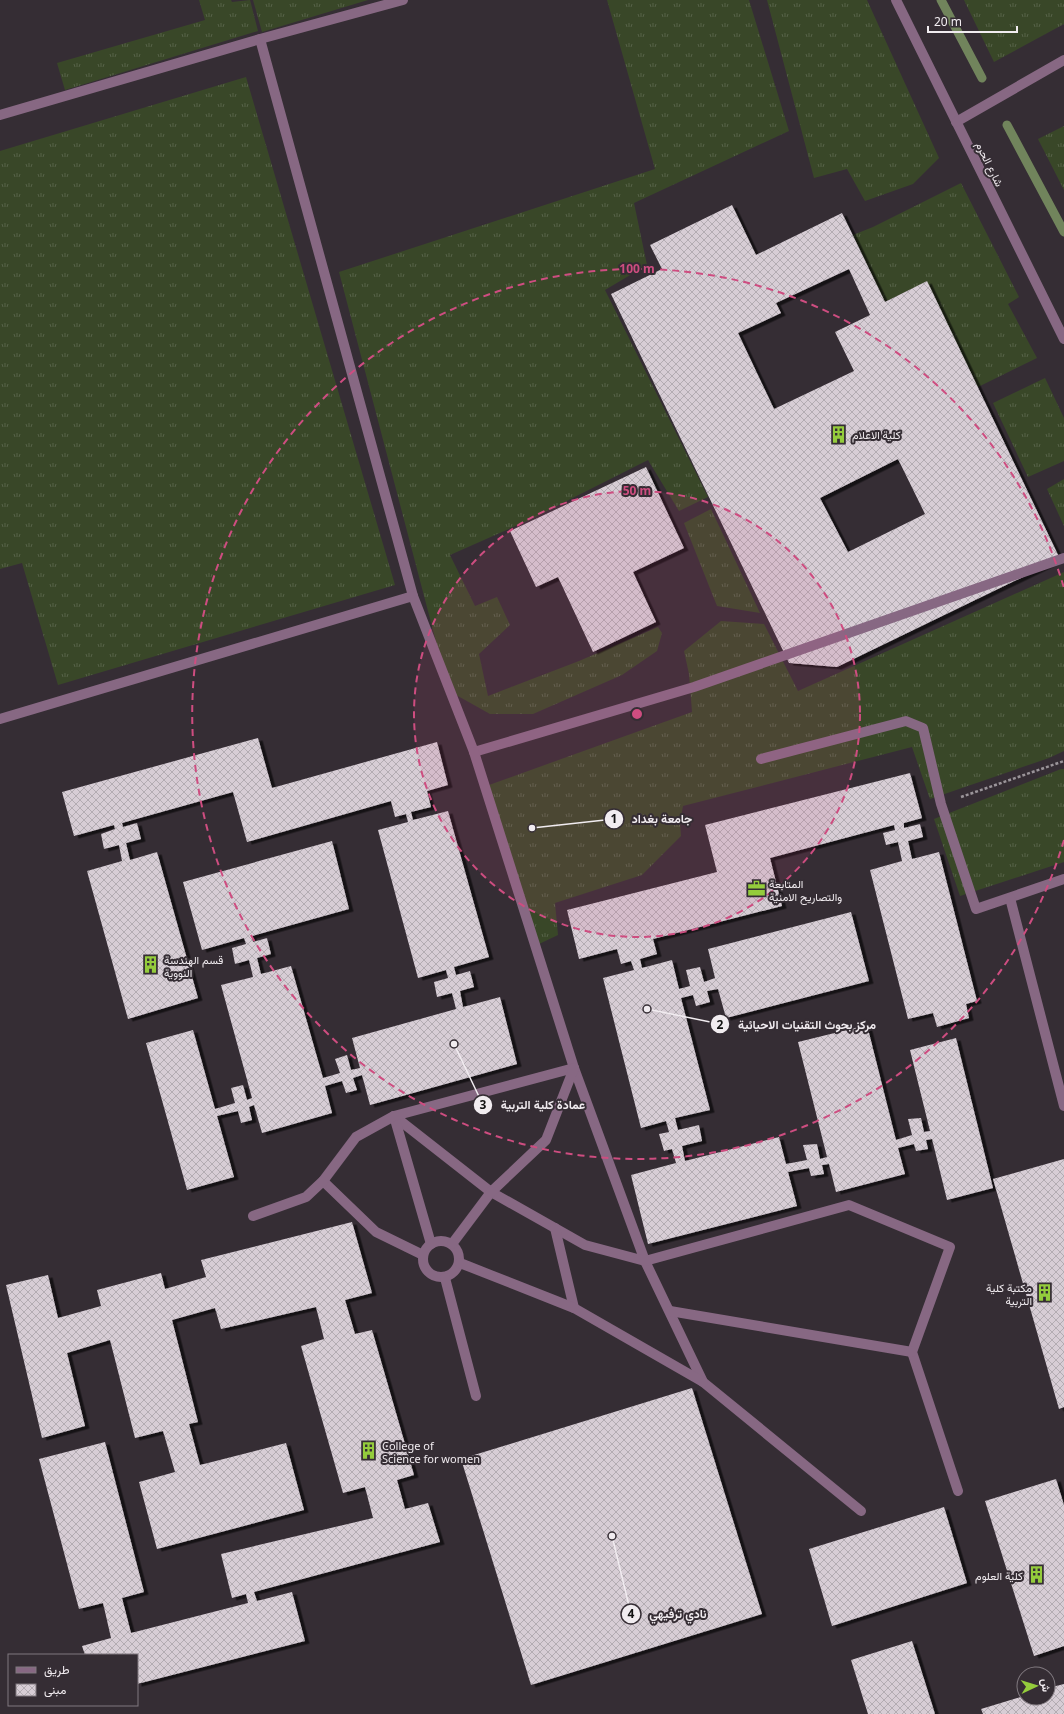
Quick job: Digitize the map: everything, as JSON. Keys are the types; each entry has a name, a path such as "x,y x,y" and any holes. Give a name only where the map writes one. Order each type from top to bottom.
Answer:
{"street":[{"path":"0,115 260,39 403,0"},
{"name":"شارع الحرم","path":"896,0 1064,339"},
{"path":"260,39 413,596 474,752 574,1068 645,1261 670,1311 702,1382"},
{"path":"956,122 1064,60"},
{"path":"474,752 694,687 1064,558"},
{"path":"0,719 413,596"},
{"path":"762,759 906,721 923,728 941,804 976,909 1064,879"},
{"path":"1010,898 1064,1106"},
{"path":"253,1216 306,1197 323,1181 356,1137 394,1116 574,1068"},
{"path":"452,1244 491,1192 546,1140 574,1068"},
{"path":"394,1116 491,1192 585,1245 645,1261 849,1205 950,1246 912,1352 958,1491"},
{"path":"394,1116 431,1244"},
{"path":"323,1181 376,1232 423,1256"},
{"path":"555,1228 574,1308"},
{"path":"442,1240 452,1244 459,1253 460,1263 455,1273 445,1278 433,1276 424,1268 423,1256 431,1244 442,1240"},
{"path":"460,1263 574,1308 702,1382 861,1511"},
{"path":"445,1278 476,1396"},
{"path":"670,1311 912,1352"}],"path":[{"path":"941,804 1064,761"}],"green space":[{"path":"199,0 231,0 232,2 250,0 258,31 65,90 57,63 205,20"},
{"path":"253,0 368,0 262,32"},
{"path":"607,0 749,0 789,131 634,203 647,265 605,290 708,497 679,511 648,460 529,520 450,555 475,606 497,597 510,625 479,654 488,696 579,661 658,627 662,633 657,651 622,675 533,714 490,714 449,691 339,272 655,169"},
{"path":"767,0 867,0 939,158 913,184 865,201 847,169 814,178"},
{"path":"964,0 1064,0 1064,24 994,62"},
{"path":"246,77 395,585 58,685 22,563 0,569 0,151"},
{"path":"1064,126 1064,190 1038,139"},
{"path":"961,183 1019,297 1008,304 1037,358 978,387 926,282 885,302 853,235 873,227"},
{"path":"1045,378 1064,418 1064,461 1028,477 993,403"},
{"path":"1064,479 1064,526 1047,489"},
{"path":"711,509 760,613 717,606 684,523"},
{"path":"1064,572 1064,751 1049,758 930,799 912,747 683,806 680,822 681,836 642,875 555,903 558,935 539,944 489,785 692,712 689,674 684,651 721,621 764,624 798,691"},
{"path":"1064,769 1064,862 960,896 934,819"}],"building":[{"name":"كلية الاعلام","path":"732,205 756,255 842,213 885,302 927,281 1060,559 837,667 789,663 611,294 662,269 650,245","holes":["849,269 870,315 835,332 854,371 774,409 738,333 781,313 776,303","898,459 925,514 848,552 820,498"]},
{"path":"646,467 684,548 633,572 656,622 593,652 558,577 536,587 510,531"},
{"name":"قسم الهندسة النووية","path":"258,738 272,788 437,742 448,785 427,791 431,807 411,812 413,820 448,811 489,957 454,967 456,975 470,971 474,987 460,991 463,1007 500,997 517,1064 370,1105 362,1075 353,1078 357,1090 346,1093 342,1081 325,1086 332,1113 262,1133 254,1105 249,1107 252,1120 241,1123 238,1111 217,1116 234,1177 187,1190 146,1043 193,1030 215,1109 235,1103 231,1088 243,1085 247,1100 252,1098 221,985 253,977 249,960 235,964 232,948 246,944 244,938 202,950 183,882 332,841 349,909 252,936 253,942 267,938 271,954 257,958 261,974 291,966 323,1078 340,1073 335,1059 347,1055 351,1070 360,1068 352,1038 456,1009 452,993 437,997 434,982 448,978 446,970 418,978 378,830 408,822 406,814 395,817 391,801 247,842 233,792 122,823 123,827 137,823 141,839 126,843 130,860 157,852 198,998 128,1019 87,871 122,861 119,845 104,849 101,834 115,829 114,825 74,836 62,792"},
{"path":"910,773 922,818 904,823 904,828 920,824 923,837 908,841 912,859 939,852 977,1001 966,1004 969,1018 937,1027 933,1013 908,1019 870,870 902,861 898,842 886,845 883,833 895,830 894,825 770,858 782,906 653,939 657,954 640,959 642,968 672,960 679,989 690,986 686,970 700,967 704,982 715,978 708,949 851,912 869,981 726,1018 718,989 707,991 710,1002 696,1006 693,995 681,998 710,1110 675,1118 678,1130 699,1125 702,1141 682,1146 685,1161 779,1137 786,1164 807,1160 803,1145 817,1144 820,1159 827,1157 798,1042 867,1025 896,1140 912,1135 908,1119 921,1118 924,1132 930,1131 910,1050 956,1038 993,1188 947,1200 932,1139 926,1140 928,1149 916,1151 914,1144 898,1148 905,1174 836,1192 829,1164 822,1165 824,1174 811,1176 809,1168 788,1172 797,1206 648,1244 631,1175 676,1163 672,1149 664,1151 659,1134 669,1132 666,1121 641,1128 603,978 634,970 631,961 621,964 617,949 579,959 567,910 717,872 705,825"},
{"name":"مكتبة كلية التربية","path":"1064,1159 1064,1407 1059,1409 993,1179"},
{"name":"College of Science for women","path":"352,1222 372,1293 345,1300 355,1334 372,1330 414,1475 397,1480 405,1509 428,1503 440,1542 254,1592 257,1601 292,1592 305,1641 138,1684 138,1654 85,1654 82,1646 111,1638 103,1603 79,1609 39,1459 105,1442 144,1592 122,1598 131,1633 248,1603 246,1594 232,1598 221,1554 373,1518 365,1487 343,1493 301,1346 324,1339 316,1307 221,1329 215,1308 172,1320 198,1422 189,1424 200,1465 286,1443 304,1510 157,1549 139,1482 175,1472 163,1431 135,1438 110,1340 67,1353 85,1426 42,1438 6,1285 48,1275 58,1318 101,1306 97,1290 161,1273 165,1289 206,1277 201,1260"},
{"path":"692,1388 762,1614 531,1685 461,1459"},
{"name":"كلية العلوم","path":"1056,1479 1064,1505 1064,1646 1034,1656 985,1501"},
{"path":"944,1507 967,1583 832,1626 809,1549"},
{"path":"912,1641 935,1714 868,1714 851,1660"},
{"path":"1064,1684 1064,1714 983,1714 981,1709 1016,1698 1016,1706 1056,1706 1056,1686"}],"waterway":[{"path":"941,0 982,78"},
{"path":"1007,125 1064,232"}],"place":[{"name":"كلية الاعلام","path":"839,434"},
{"name":"جامعة بغداد","path":"532,828"},
{"name":"المتابعة والتصاريح الامنية","path":"756,889"},
{"name":"قسم الهندسة النووية","path":"151,965"},
{"name":"مركز بحوث التقنيات الاحيائية","path":"647,1009"},
{"name":"عمادة كلية التربية","path":"454,1044"},
{"name":"مكتبة كلية التربية","path":"1045,1293"},
{"name":"College of Science for women","path":"369,1451"},
{"name":"نادي ترفيهي","path":"612,1536"},
{"name":"كلية العلوم","path":"1036,1575"}]}
